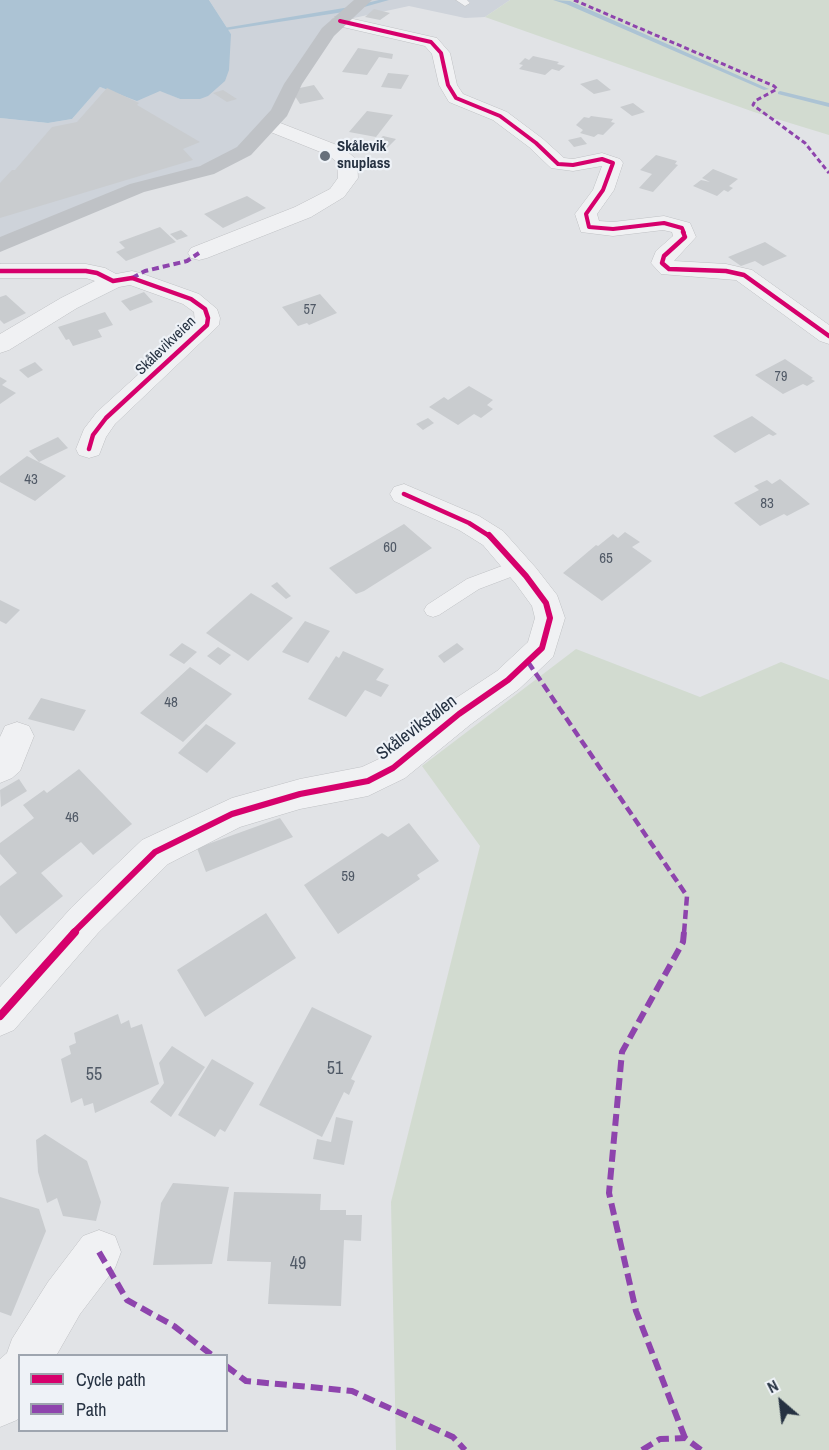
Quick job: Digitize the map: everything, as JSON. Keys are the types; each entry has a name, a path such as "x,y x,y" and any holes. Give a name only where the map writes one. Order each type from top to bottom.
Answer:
{"main road":[{"path":"0,245 137,188 207,170 244,151 280,112 293,84 313,51 340,21 364,0"}],"street":[{"path":"340,21 431,42 441,53 448,85 456,98 500,116 536,143 558,164 573,165 602,159 614,162 603,190 586,214 590,227 613,230 664,223 682,228 686,237 664,256 662,263 669,268 726,271 744,275 829,336"},
{"path":"199,253 303,212 337,193 348,178 347,160 335,151 270,124"},
{"name":"Skålevikveien","path":"0,271 86,271 97,273 113,281"},
{"name":"Skålevikveien","path":"0,345 69,303 113,281 132,278 191,300 205,309 208,318 207,325 106,418 93,435 89,449"},
{"name":"Skålevikstølen","path":"0,1016 85,920 155,852 232,814 300,794 368,781 393,768 459,714 508,680 542,648 550,618 546,603 494,538 470,523 404,494"},
{"path":"0,768 9,761 17,736"},
{"path":"30,1354 63,1298 99,1252"},
{"path":"0,1403 18,1374"}],"lane":[{"path":"433,610 473,584 518,567"}],"shaded area":[{"path":"209,0 510,0 485,17 465,18 409,6 340,21 244,151 133,189 0,245 0,118 48,123 72,119 100,87 137,100 160,90 180,99 231,34"},
{"path":"510,0 829,0 829,135 754,112 485,17"},
{"path":"576,649 700,697 781,662 829,680 829,1450 396,1450 391,1202 480,846 422,766"}],"water":[{"path":"0,0 209,0 231,34 229,70 225,81 208,96 200,99 180,99 160,91 137,101 100,87 72,119 48,123 0,118"}],"building":[{"path":"374,9 390,13 380,20 365,17"},
{"path":"358,48 393,54 392,59 379,57 367,75 342,72"},
{"path":"533,56 559,62 557,64 565,66 559,71 552,69 545,75 519,69 523,65 519,64 525,58 529,60"},
{"path":"388,73 409,75 401,89 381,87"},
{"path":"597,79 611,90 594,94 580,84"},
{"path":"314,85 324,99 300,104 293,93 295,89"},
{"path":"107,88 139,103 137,105 200,142 183,149 193,160 0,218 0,183 12,170 15,170 52,127 77,122"},
{"path":"223,90 237,99 227,102 213,93"},
{"path":"633,103 645,112 632,116 620,107"},
{"path":"367,111 393,115 376,137 349,132"},
{"path":"584,117 613,119 611,122 615,123 603,135 598,134 594,137 580,133 583,130 576,125"},
{"path":"383,136 396,139 386,149 373,145"},
{"path":"581,137 587,144 574,147 568,140"},
{"path":"656,155 677,161 675,164 678,165 653,192 639,188 652,174 640,170"},
{"path":"713,169 738,179 729,186 733,188 728,192 724,190 717,196 693,186 701,180 710,182 702,178"},
{"path":"247,196 266,208 223,228 204,214"},
{"path":"160,227 176,242 126,261 116,252 125,248 119,242"},
{"path":"181,230 188,236 177,240 170,234"},
{"path":"765,242 787,256 763,266 755,261 741,266 728,257"},
{"path":"144,292 153,302 130,311 121,301"},
{"path":"320,294 337,313 309,325 307,323 298,326 282,307"},
{"path":"6,295 26,313 4,324 0,320 0,297"},
{"path":"105,312 113,325 98,330 102,337 73,346 58,327"},
{"path":"785,359 815,381 783,394 755,375"},
{"path":"35,362 43,370 28,378 19,370"},
{"path":"0,377 7,381 2,385 16,393 0,404"},
{"path":"469,386 493,400 487,405 493,409 481,418 474,414 458,425 429,407 444,397 448,400"},
{"path":"752,416 777,434 773,436 769,434 735,453 713,436"},
{"path":"428,418 434,423 423,430 416,424"},
{"path":"58,437 68,448 39,462 29,451"},
{"path":"27,456 66,476 35,501 0,482 0,476"},
{"path":"780,479 810,504 760,526 734,503 759,490 754,486 767,480 772,484"},
{"path":"404,524 432,548 364,591 356,594 329,568"},
{"path":"625,532 640,542 632,547 652,561 602,601 563,573 596,545 598,546 613,534 618,538"},
{"path":"277,582 291,596 286,599 271,586"},
{"path":"251,593 293,618 248,661 206,633"},
{"path":"0,600 20,610 6,624 0,621"},
{"path":"305,621 330,631 308,663 282,652"},
{"path":"182,643 197,652 184,664 169,655"},
{"path":"457,643 464,649 444,663 438,656"},
{"path":"218,647 231,655 220,665 207,656"},
{"path":"343,651 384,669 376,680 389,685 381,697 365,690 346,717 308,699 336,656 339,658"},
{"path":"190,667 232,694 183,742 140,713"},
{"path":"41,698 86,710 74,731 28,719"},
{"path":"206,724 236,743 207,773 178,753"},
{"path":"79,769 132,824 93,855 81,842 41,873 63,896 16,934 0,915 0,886 17,873 0,854 0,843 34,818 23,805 44,790 47,793"},
{"path":"19,779 27,791 1,807 0,790"},
{"path":"280,818 293,837 206,872 197,848"},
{"path":"409,823 439,861 417,875 420,879 338,934 304,885 382,833 388,837"},
{"path":"266,913 296,958 205,1017 177,970"},
{"path":"312,1007 372,1036 351,1079 355,1081 349,1095 344,1092 322,1137 259,1105"},
{"path":"118,1014 121,1024 129,1020 131,1028 142,1024 159,1084 95,1113 93,1103 84,1106 82,1098 71,1103 61,1059 71,1054 69,1046 76,1043 74,1033"},
{"path":"172,1046 205,1067 171,1117 150,1102 164,1083 159,1063"},
{"path":"212,1059 254,1083 225,1132 220,1129 215,1137 178,1115"},
{"path":"336,1117 353,1121 344,1165 313,1159 317,1139 331,1142"},
{"path":"45,1134 87,1161 101,1202 96,1221 63,1216 57,1198 47,1203 38,1172 36,1140"},
{"path":"173,1183 229,1187 212,1264 153,1265 161,1203"},
{"path":"234,1192 321,1194 320,1210 346,1210 346,1215 362,1215 361,1241 344,1240 341,1306 268,1304 271,1262 227,1261"},
{"path":"0,1197 39,1209 46,1231 11,1316 0,1312"}],"waterway":[{"path":"227,28 350,9 386,0"},
{"path":"556,0 568,2 766,89"},
{"path":"780,93 829,105"}],"marked path":[{"path":"574,0 774,86 777,89 755,101 753,105 805,143 829,173"},
{"path":"132,278 145,271 187,261 199,253"},
{"path":"528,662 687,896 683,942 622,1052 609,1193 636,1311 685,1438"},
{"path":"99,1252 127,1300 174,1326 210,1354"},
{"path":"228,1368 246,1381 352,1391 453,1437 465,1450"},
{"path":"642,1450 660,1439 685,1438 701,1450"}],"cycle path":[{"path":"340,21 431,42 441,53 448,85 456,98 500,116 536,143 558,164 573,165 602,159 613,163 603,190 586,214 589,227 613,229 664,223 682,228 685,237 664,256 662,263 669,269 726,271 744,275 829,336"},
{"path":"0,271 86,271 97,273 113,281 132,278 191,299 205,309 208,318 207,325 106,418 93,435 89,449"},
{"path":"0,1016 85,920 155,852 232,814 300,794 368,781 393,768 459,714 508,680 542,648 550,618 546,603 493,538 469,523 404,494"}],"place":[{"name":"Skålevik snuplass","path":"325,156"}]}
